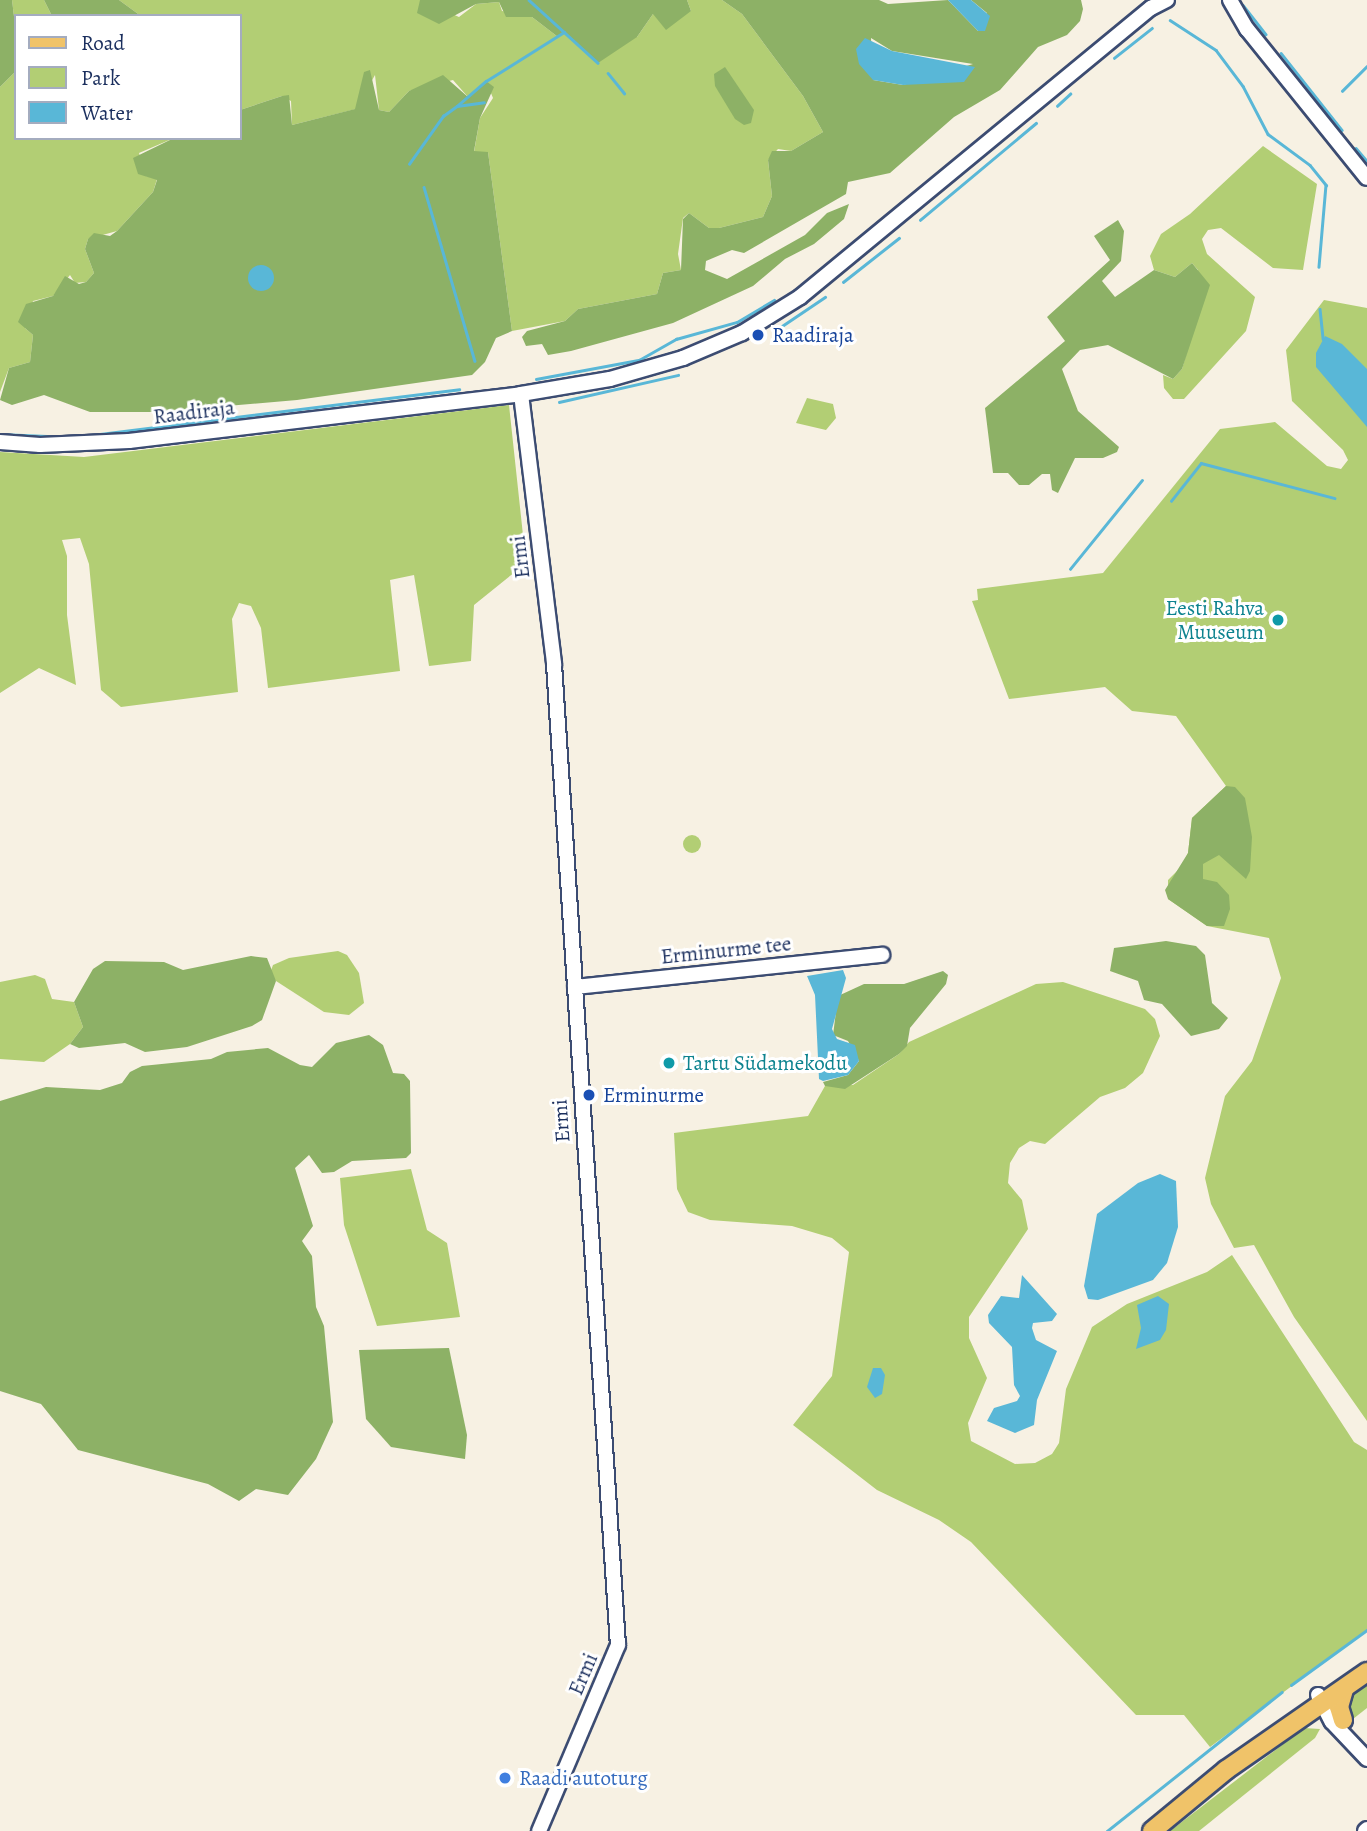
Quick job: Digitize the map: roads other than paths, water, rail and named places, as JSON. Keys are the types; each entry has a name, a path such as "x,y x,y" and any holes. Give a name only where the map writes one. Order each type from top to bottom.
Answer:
{"main road":[{"path":"1152,1831 1367,1661"},
{"path":"1321,1699 1344,1689 1367,1672"},
{"path":"1343,1720 1339,1707 1344,1689"}],"street":[{"name":"Raadiraja","path":"0,442 40,446 130,441 521,394 639,372 713,345 769,318 839,267 1153,4 1167,0"},
{"path":"1217,0 1247,29 1367,178"},
{"path":"1230,0 1247,29"},
{"name":"Ermi","path":"521,394 554,664 618,1645 539,1831"},
{"name":"Erminurme tee","path":"575,986 882,955"},
{"path":"1321,1699 1367,1749"},
{"path":"1321,1699 1332,1722 1367,1759"}],"water":[{"path":"948,0 971,0 990,16 985,31 978,31"},
{"path":"865,38 892,51 975,67 964,82 903,85 873,80 859,64 856,49"},
{"path":"261,265 270,269 274,278 270,287 261,291 252,287 248,278 252,269"},
{"path":"1325,336 1342,344 1367,369 1367,427 1316,367 1316,353"},
{"path":"843,970 846,978 832,1029 837,1039 855,1045 859,1061 848,1075 823,1081 819,1079 815,995 807,976"},
{"path":"1160,1174 1176,1181 1178,1227 1167,1263 1153,1280 1098,1300 1088,1299 1084,1286 1097,1214 1138,1183"},
{"path":"1022,1275 1057,1314 1052,1321 1033,1323 1032,1328 1036,1340 1057,1351 1037,1400 1034,1425 1015,1433 987,1421 994,1408 1017,1401 1020,1396 1014,1385 1012,1347 989,1323 988,1315 1001,1296 1019,1298"},
{"path":"1158,1296 1169,1304 1166,1330 1160,1340 1136,1349 1141,1328 1137,1305"},
{"path":"873,1368 881,1368 885,1375 882,1394 875,1398 867,1387"}],"waterway":[{"path":"529,0 598,63"},
{"path":"1243,5 1266,34"},
{"path":"1170,20 1216,50 1243,86 1268,134 1310,165 1326,185 1319,267"},
{"path":"1114,58 1152,28"},
{"path":"457,106 486,81 564,32"},
{"path":"1281,53 1342,130"},
{"path":"1342,91 1367,66"},
{"path":"608,73 624,93"},
{"path":"1057,106 1070,94"},
{"path":"409,164 443,116 457,106 484,102"},
{"path":"920,220 1036,123"},
{"path":"1356,148 1367,161"},
{"path":"424,187 475,361"},
{"path":"843,282 899,238"},
{"path":"776,330 825,297"},
{"path":"536,379 639,360 676,339 737,322 774,300"},
{"path":"1320,309 1323,339"},
{"path":"559,402 678,375"},
{"path":"84,436 459,389"},
{"path":"0,434 70,437"},
{"path":"1171,501 1201,463 1334,498"},
{"path":"1070,569 1142,480"},
{"path":"1291,1685 1367,1630"},
{"path":"1107,1831 1282,1692"}],"place":[{"name":"Raadiraja","path":"758,335"},
{"name":"Eesti Rahva Muuseum","path":"1278,620"},
{"name":"Tartu Südamekodu","path":"669,1063"},
{"name":"Erminurme","path":"589,1095"},
{"name":"Raadi autoturg","path":"505,1778"}]}
